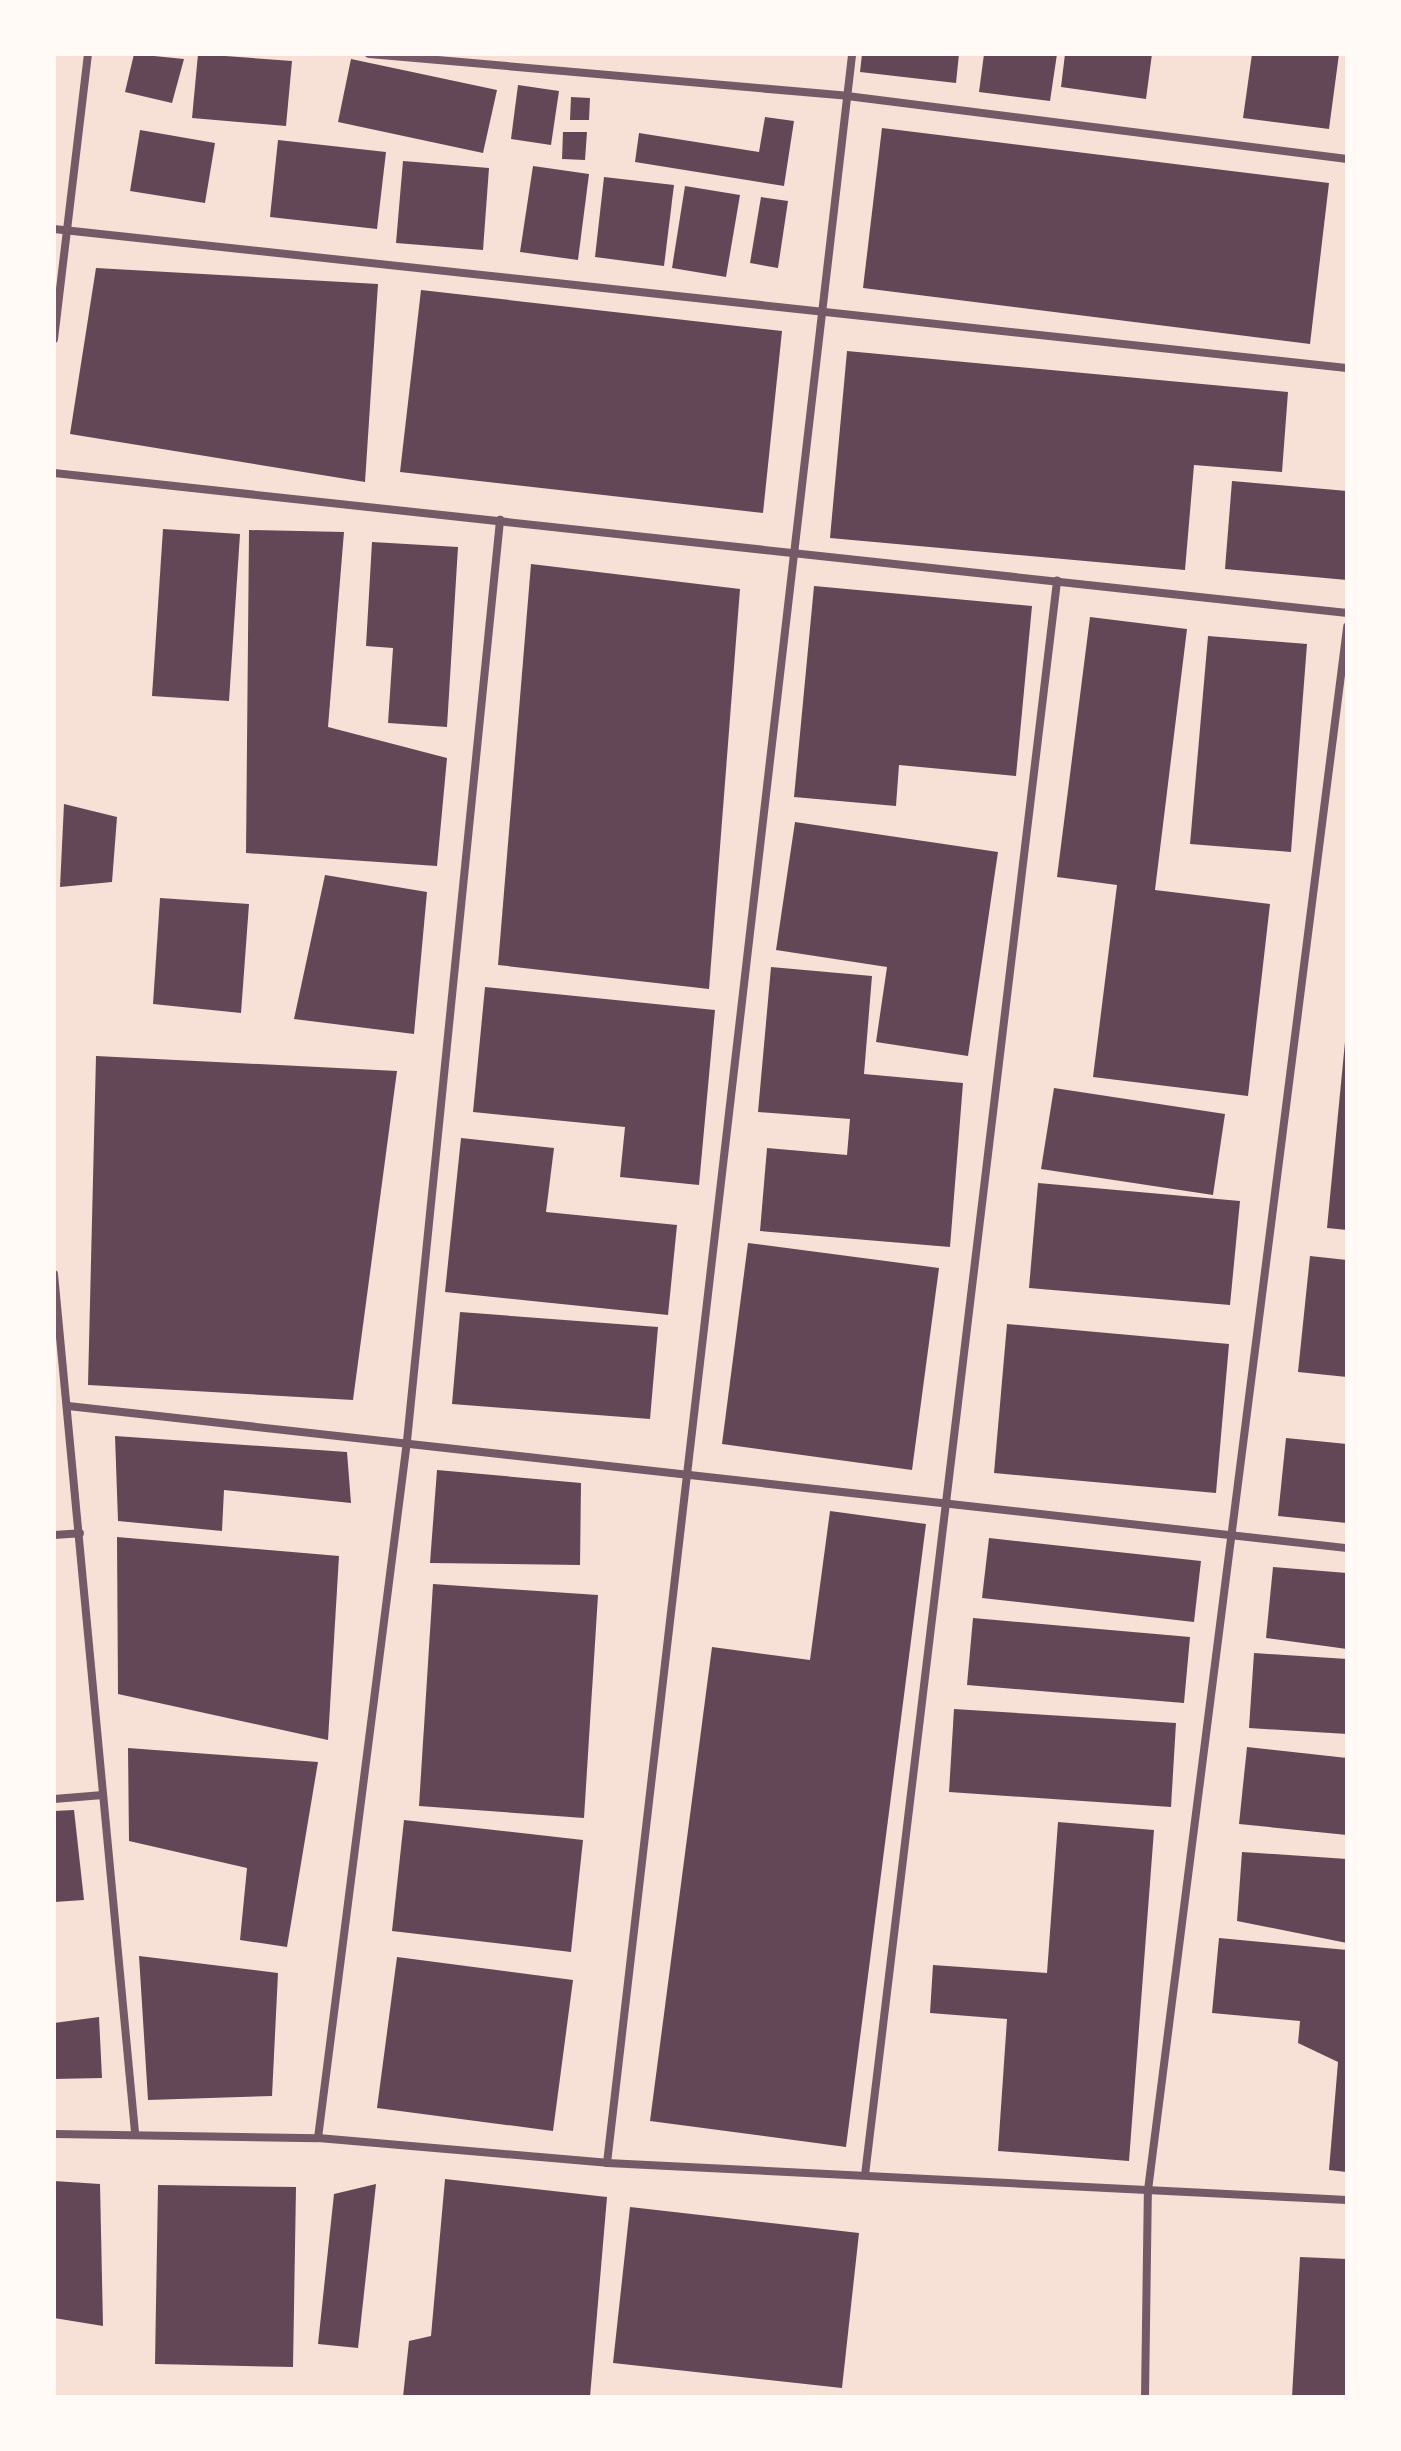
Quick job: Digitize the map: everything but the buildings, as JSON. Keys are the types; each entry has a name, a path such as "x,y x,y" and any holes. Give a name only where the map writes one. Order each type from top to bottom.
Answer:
{"street":[{"path":"54,339 88,54"},
{"path":"369,54 847,96 1347,159"},
{"path":"607,2163 852,54"},
{"path":"54,229 822,315 1347,368"},
{"path":"54,473 1347,613"},
{"path":"318,2138 407,1441 500,520"},
{"path":"865,2175 1057,581"},
{"path":"1145,2397 1148,2190 1347,627"},
{"path":"54,1274 135,2133"},
{"path":"68,1406 687,1472 1347,1548"},
{"path":"54,1535 80,1533"},
{"path":"54,1799 103,1795"},
{"path":"54,2134 318,2138 607,2163 1347,2200"}]}
